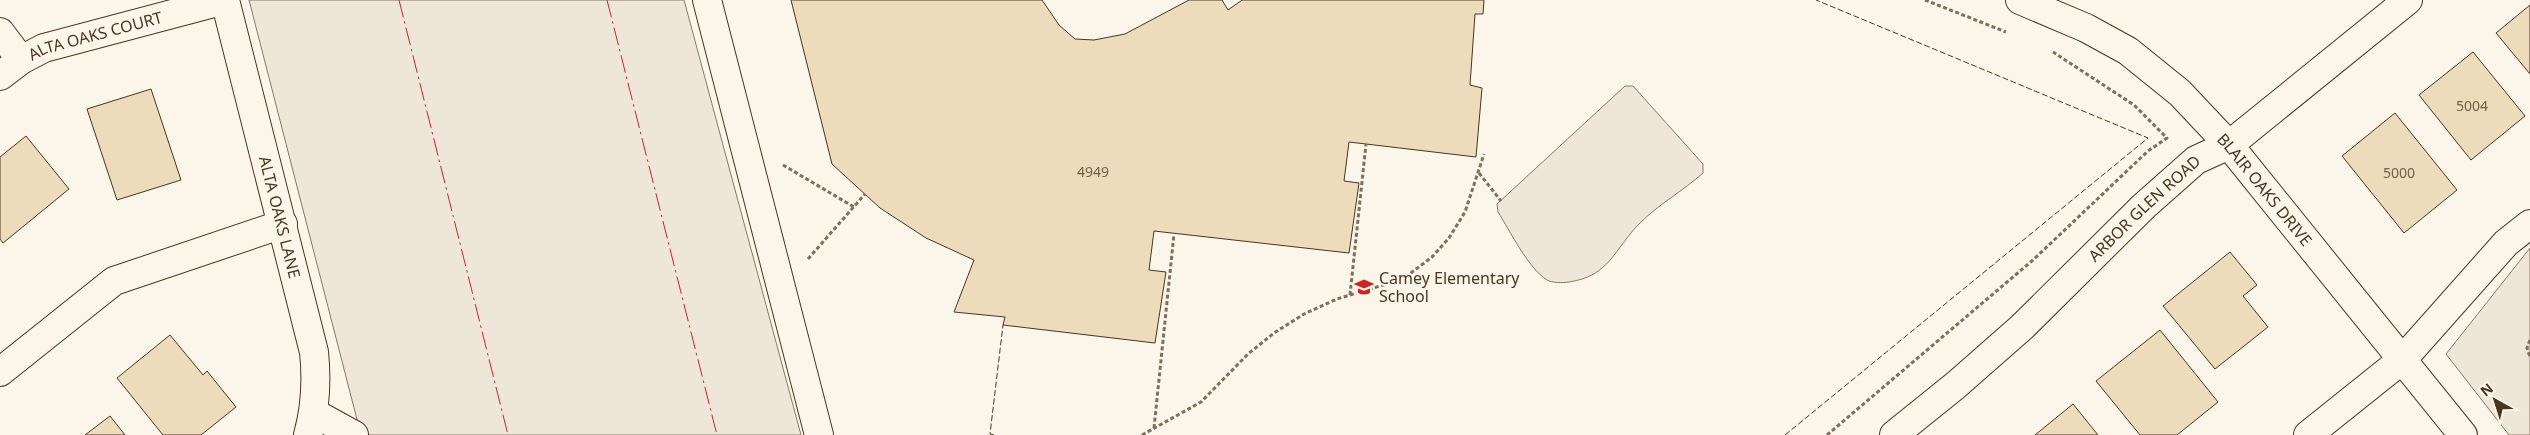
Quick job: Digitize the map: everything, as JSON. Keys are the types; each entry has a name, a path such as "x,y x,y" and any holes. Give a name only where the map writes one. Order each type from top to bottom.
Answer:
{"street":[{"name":"ALTA OAKS COURT","path":"0,76 21,60 44,48 225,0"},
{"name":"ALTA OAKS LANE","path":"225,0 314,352 317,384 311,424"},
{"path":"707,0 819,435"},
{"name":"BLAIR OAKS DRIVE","path":"2020,0 2086,28 2128,51 2180,93 2229,144 2463,435"},
{"name":"ARBOR GLEN ROAD","path":"1894,435 1956,385 2022,327 2144,206 2196,160 2229,144 2408,0"},
{"path":"0,32 21,60"},
{"path":"0,372 114,281 283,224"},
{"path":"2308,435 2403,360 2506,243 2530,224"},
{"path":"311,424 354,435"}],"path":[{"path":"1925,0 2015,36"},
{"path":"1827,435 2033,260 2148,151 2167,138 2134,105 2052,51"},
{"path":"1350,295 1366,144"},
{"path":"1142,435 1200,402 1248,354 1274,333 1304,314 1350,295 1403,279 1432,257 1449,238 1465,212 1484,154"},
{"path":"778,162 854,207"},
{"path":"1478,173 1501,201"},
{"path":"806,262 810,254 865,194"},
{"path":"1154,429 1174,234"},
{"path":"2530,340 2527,348 2530,357"}],"shaded area":[{"path":"249,0 684,0 801,435 361,435"},
{"path":"1625,86 1633,86 1703,164 1703,173 1647,216 1603,268 1583,279 1569,282 1549,281 1526,258 1498,212 1497,204"},
{"path":"2530,248 2530,435 2509,435 2446,354"}],"building":[{"path":"791,0 1042,0 1059,25 1075,39 1094,40 1125,34 1189,0 1222,0 1228,10 1242,0 1484,0 1483,14 1475,14 1470,85 1482,88 1476,157 1349,142 1344,181 1359,183 1349,253 1154,231 1149,270 1166,272 1155,343 1003,325 1005,317 954,312 974,260 926,238 880,208 832,164"},
{"path":"2530,5 2530,74 2496,33"},
{"path":"2473,52 2525,116 2471,160 2419,95"},
{"path":"151,89 181,180 117,200 87,109"},
{"path":"2395,113 2457,190 2404,233 2342,156"},
{"path":"26,136 69,189 3,243 0,239 0,157"},
{"path":"2230,252 2257,285 2243,296 2268,327 2215,369 2163,306"},
{"path":"2160,330 2218,402 2177,435 2140,435 2096,381"},
{"path":"170,335 203,375 207,371 236,407 201,435 163,435 117,378"},
{"path":"2073,404 2098,435 2035,435"},
{"path":"110,416 125,435 85,435"}],"fence":[{"path":"1785,435 2148,138 1816,0"},
{"path":"994,435 990,434 1003,325"}],"power":[{"path":"399,0 508,435"},
{"path":"607,0 717,435"}],"place":[{"name":"Camey Elementary School","path":"1364,287"}]}
